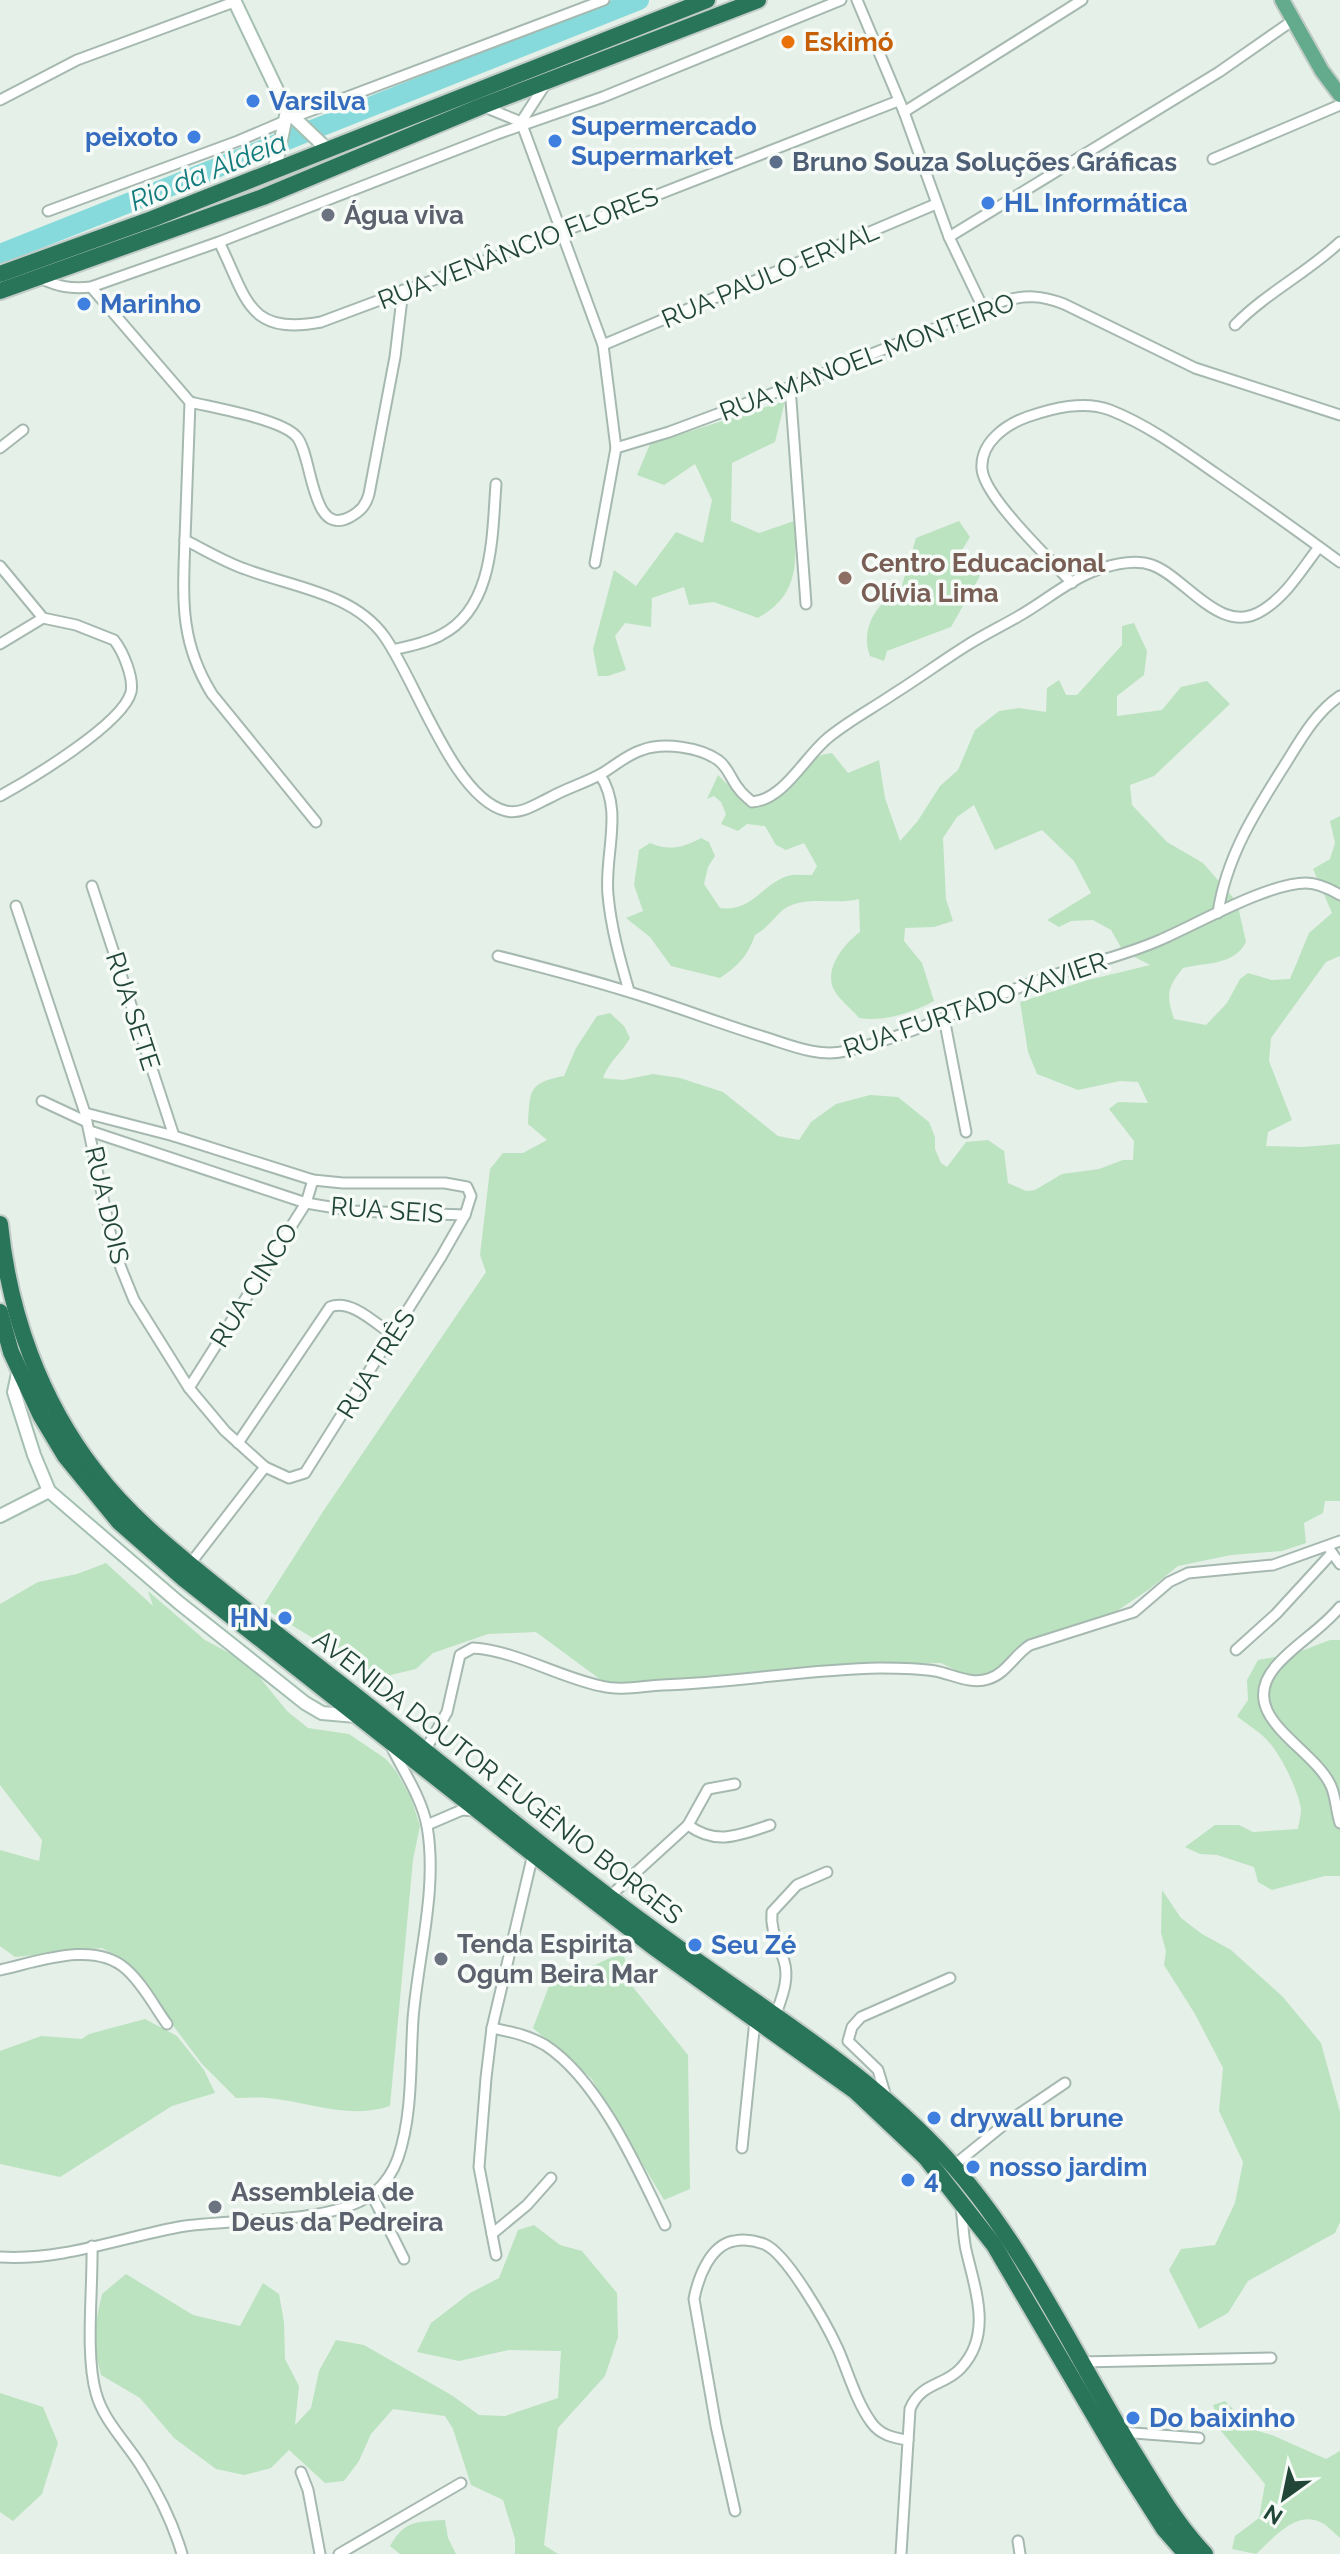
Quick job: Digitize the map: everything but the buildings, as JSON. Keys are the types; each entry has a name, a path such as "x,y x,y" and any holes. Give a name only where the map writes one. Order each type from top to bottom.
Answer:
{"highway":[{"path":"0,274 152,219 277,161 707,0"},
{"path":"0,291 263,197 482,106 758,0"},
{"name":"AVENIDA DOUTOR EUGÊNIO BORGES","path":"0,1224 16,1313 35,1369 60,1419 120,1502 190,1564 609,1897 888,2103 953,2166 973,2188 1014,2247 1167,2506 1205,2554"},
{"name":"AVENIDA DOUTOR EUGÊNIO BORGES","path":"0,1312 6,1355 19,1369 41,1416 65,1456 119,1522 184,1579 356,1716 652,1946 855,2091 926,2158 994,2245 1164,2529 1186,2554"}],"main road":[{"path":"1282,0 1322,71 1340,95"},
{"path":"234,1 290,120 322,144"},
{"path":"277,161 290,120"},
{"path":"19,1369 14,1392 49,1491 178,1602 305,1703 322,1713 356,1716"},
{"path":"0,1516 49,1491"}],"street":[{"path":"48,211 604,0"},
{"path":"40,278 72,289 91,287 219,242 522,124 603,97 841,0"},
{"path":"857,0 904,112 949,237 984,310"},
{"path":"904,112 1082,0"},
{"path":"0,100 77,60 234,1"},
{"path":"949,237 1219,72 1292,21"},
{"path":"522,124 547,82"},
{"name":"RUA VENÂNCIO FLORES","path":"219,242 252,306 266,321 280,326 321,322 898,101"},
{"path":"1213,159 1340,105"},
{"path":"482,106 522,124 603,345 616,448 595,563"},
{"name":"RUA PAULO ERVAL","path":"603,345 936,204"},
{"path":"1235,325 1253,306 1337,249"},
{"path":"91,287 190,402 260,420 296,435 307,454 317,504 330,517 337,519 353,516 366,504 369,494 403,290"},
{"name":"RUA MANOEL MONTEIRO","path":"616,448 669,432 790,387 1012,299 1045,296 1195,368 1340,415"},
{"path":"790,387 806,604"},
{"path":"190,402 182,590 184,624 199,673 212,694 316,822"},
{"path":"1072,583 997,500 982,471 983,454 989,443 1005,428 1033,415 1077,405 1110,410 1178,448 1340,562"},
{"path":"0,448 23,430"},
{"path":"393,650 437,638 464,619 473,607 487,566 496,484"},
{"path":"185,540 244,569 343,603 362,613 376,625 393,650 459,773 475,792 508,812 520,811 600,775 627,756 644,749 679,747 705,753 718,760 738,789 752,802 768,799 826,739 851,721 968,644 1102,568 1142,563 1168,573 1217,611 1248,616 1260,612 1277,599 1319,547"},
{"path":"0,566 43,618 76,625 114,640 132,684 130,696 99,730 40,773 0,796"},
{"path":"0,644 43,618"},
{"path":"1218,913 1221,889 1256,810 1318,716 1340,696"},
{"path":"600,775 612,801 607,891 629,991"},
{"name":"RUA FURTADO XAVIER","path":"498,956 629,991 697,1016 818,1052 848,1051 944,1018 1037,980 1109,960 1260,895 1307,883 1324,886 1340,895"},
{"name":"RUA SETE","path":"92,886 174,1136"},
{"name":"RUA DOIS","path":"16,906 87,1122 121,1268 134,1300 189,1388 238,1443 265,1467"},
{"path":"944,1018 966,1132"},
{"name":"RUA SEIS","path":"42,1101 87,1122 306,1203 354,1211 465,1215 471,1196 467,1187 461,1184 313,1180 174,1136 87,1122"},
{"name":"RUA CINCO","path":"189,1388 306,1203 313,1180"},
{"name":"RUA TRÊS","path":"265,1467 289,1478 305,1473 394,1336 465,1215"},
{"path":"238,1443 330,1307 342,1304 351,1307 394,1336"},
{"path":"190,1564 265,1467"},
{"path":"1236,1650 1276,1614 1340,1541"},
{"path":"1330,1550 1340,1564"},
{"path":"426,1749 447,1712 460,1655 473,1648 533,1663 602,1687 680,1685 760,1679 790,1672 881,1668 936,1671 975,1681 987,1680 1030,1645 1134,1612 1169,1582 1188,1573 1273,1565 1330,1550"},
{"path":"1340,1607 1276,1666 1264,1683 1262,1695 1267,1711 1332,1787 1340,1823"},
{"path":"0,2257 53,2255 184,2226 296,2217 339,2209 372,2195 389,2179 403,2136 411,2073 413,2018 429,1892 427,1825 413,1789 386,1738"},
{"path":"609,1897 688,1825 708,1789 735,1784"},
{"path":"427,1825 462,1810 480,1811"},
{"path":"688,1825 705,1836 720,1838 770,1825"},
{"path":"496,2255 479,2167 492,2028 533,1854"},
{"path":"775,2017 786,1979 785,1964 773,1931 772,1912 797,1885 827,1872"},
{"path":"0,1970 77,1955 109,1958 124,1967 138,1982 167,2024"},
{"path":"888,2103 878,2070 848,2041 852,2027 861,2017 950,1978"},
{"path":"742,2148 755,2020"},
{"path":"492,2028 523,2035 544,2045 577,2076 624,2141 665,2225"},
{"path":"953,2166 1006,2123 1065,2083"},
{"path":"492,2234 527,2205 551,2178"},
{"path":"372,2195 404,2259"},
{"path":"901,2554 910,2409 915,2398 958,2371 968,2360 977,2338 981,2310 965,2246 960,2200"},
{"path":"735,2511 716,2426 694,2299 698,2279 711,2257 727,2242 744,2239 764,2244 789,2266 836,2344 871,2422 889,2437 908,2440"},
{"path":"92,2246 91,2345 96,2395 170,2517 182,2554"},
{"path":"1081,2362 1271,2358"},
{"path":"1121,2432 1199,2438"},
{"path":"301,2472 308,2490 320,2554"},
{"path":"339,2554 461,2483"},
{"path":"1164,2529 1173,2554"},
{"path":"1018,2541 1020,2554"}],"green space":[{"path":"785,401 775,442 732,463 731,521 759,533 794,521 795,564 788,588 781,599 758,618 714,602 689,605 684,587 652,598 651,627 625,623 615,636 626,670 598,676 593,649 614,570 636,586 676,532 703,543 712,500 695,464 664,485 637,475 650,444"},
{"path":"959,521 970,537 956,560 989,560 951,627 887,651 884,661 870,656 867,636 872,618 884,602 900,592 916,538"},
{"path":"1134,623 1147,651 1144,675 1117,696 1117,716 1162,710 1181,687 1207,681 1230,704 1154,776 1130,785 1132,805 1167,842 1203,863 1237,902 1246,942 1241,950 1227,959 1183,968 1170,992 1174,1019 1206,1025 1227,1003 1240,979 1248,973 1272,980 1290,979 1309,933 1332,913 1313,869 1330,859 1335,843 1330,821 1340,816 1340,956 1326,962 1271,1038 1269,1061 1292,1120 1268,1132 1266,1146 1340,1144 1340,1501 1325,1501 1323,1513 1304,1523 1306,1543 1282,1551 1231,1555 1178,1566 1105,1619 1053,1632 1010,1654 995,1674 967,1676 941,1663 841,1665 787,1668 700,1680 617,1683 601,1680 536,1632 488,1634 433,1653 416,1669 378,1678 262,1607 486,1272 480,1255 490,1169 503,1153 523,1153 547,1140 528,1124 533,1090 543,1082 564,1076 576,1048 597,1016 610,1013 624,1026 630,1038 603,1078 623,1080 653,1074 680,1078 723,1092 778,1136 799,1140 811,1122 836,1104 870,1095 898,1097 929,1122 935,1137 935,1149 941,1163 947,1167 966,1142 988,1140 1004,1151 1008,1183 1026,1191 1035,1190 1062,1174 1133,1160 1134,1141 1109,1109 1118,1102 1148,1103 1138,1082 1120,1081 1078,1090 1037,1074 1028,1052 1020,1002 1088,980 1150,965 1123,951 1111,930 1093,920 1071,921 1059,927 1047,920 1091,893 1074,861 1042,830 995,850 974,805 957,817 943,838 946,899 953,921 934,927 905,928 904,941 922,963 934,1001 897,1016 859,1018 833,988 834,964 842,949 860,932 859,899 789,906 755,935 741,960 720,978 671,966 650,937 626,918 643,911 634,885 639,850 650,843 669,848 701,838 709,842 715,856 708,867 704,884 720,908 740,906 787,876 812,875 817,866 804,843 786,850 776,845 765,826 747,824 738,831 721,824 726,814 721,802 714,796 707,799 718,775 735,792 766,798 795,770 821,755 832,753 848,773 879,760 885,798 900,841 917,822 940,786 958,770 975,730 999,711 1019,708 1046,712 1047,688 1059,680 1066,695 1077,695 1122,645 1122,626"},
{"path":"106,1563 153,1606 148,1591 205,1640 248,1663 287,1711 308,1728 349,1734 386,1759 411,1798 420,1826 413,1860 390,2106 344,2111 268,2098 236,2098 202,2064 124,1960 102,1948 15,1957 0,1946 0,1850 39,1861 42,1840 0,1785 0,1604 38,1582 77,1574"},
{"path":"1330,1640 1340,1640 1340,1876 1325,1876 1272,1890 1258,1882 1254,1867 1217,1855 1200,1854 1185,1847 1215,1825 1239,1825 1253,1832 1298,1829 1299,1802 1283,1763 1264,1737 1237,1716 1248,1700 1247,1680 1258,1660 1296,1653"},
{"path":"1162,1890 1181,1918 1231,1950 1283,1997 1321,2043 1340,2112 1340,2222 1335,2233 1248,2281 1228,2313 1199,2329 1169,2270 1181,2249 1215,2245 1235,2203 1243,2162 1219,2111 1223,2068 1195,2014 1164,1965"},
{"path":"623,1952 632,1986 688,2055 690,2189 664,2200 591,2078 533,2028 549,1986"},
{"path":"145,2019 177,2036 204,2070 215,2093 172,2106 60,2177 0,2164 0,2051 41,2036 82,2039 89,2034"},
{"path":"534,2225 560,2245 582,2251 617,2293 618,2337 605,2376 558,2428 544,2545 558,2554 515,2554 515,2539 503,2500 471,2485 453,2429 445,2416 393,2409 371,2434 359,2461 344,2481 325,2483 289,2450 271,2468 244,2475 216,2469 174,2438 140,2398 101,2375 92,2339 102,2294 126,2274 193,2315 240,2326 263,2283 279,2294 284,2322 285,2359 299,2386 295,2425 311,2408 319,2371 336,2340 364,2345 453,2396 479,2415 505,2416 558,2398 561,2351 509,2350 459,2361 417,2352 431,2323 470,2293 499,2278 518,2230"},
{"path":"0,2393 43,2407 58,2443 42,2494 13,2521 0,2512"},
{"path":"1225,2401 1232,2408 1240,2426 1272,2435 1326,2459 1340,2451 1340,2538 1328,2527 1311,2519 1285,2528 1256,2554 1232,2549 1235,2536 1259,2518 1265,2484 1221,2431 1213,2405"},
{"path":"445,2520 448,2538 456,2554 400,2554 390,2546 401,2531 412,2524"}],"waterway":[{"name":"Rio da Aldeia","path":"0,254 639,0"}],"place":[{"name":"Eskimó","path":"788,42"},
{"name":"Varsilva","path":"253,101"},
{"name":"peixoto","path":"194,137"},
{"name":"Supermercado Supermarket","path":"555,141"},
{"name":"Bruno Souza Soluções Gráficas","path":"776,162"},
{"name":"HL Informática","path":"988,203"},
{"name":"Água viva","path":"328,215"},
{"name":"Marinho","path":"84,304"},
{"name":"Centro Educacional Olívia Lima","path":"845,578"},
{"name":"HN","path":"285,1618"},
{"name":"Seu Zé","path":"695,1945"},
{"name":"Tenda Espirita Ogum Beira Mar","path":"441,1959"},
{"name":"drywall brune","path":"934,2118"},
{"name":"nosso jardim","path":"973,2167"},
{"name":"4","path":"908,2180"},
{"name":"Assembleia de Deus da Pedreira","path":"215,2207"},
{"name":"Do baixinho","path":"1133,2418"}]}
